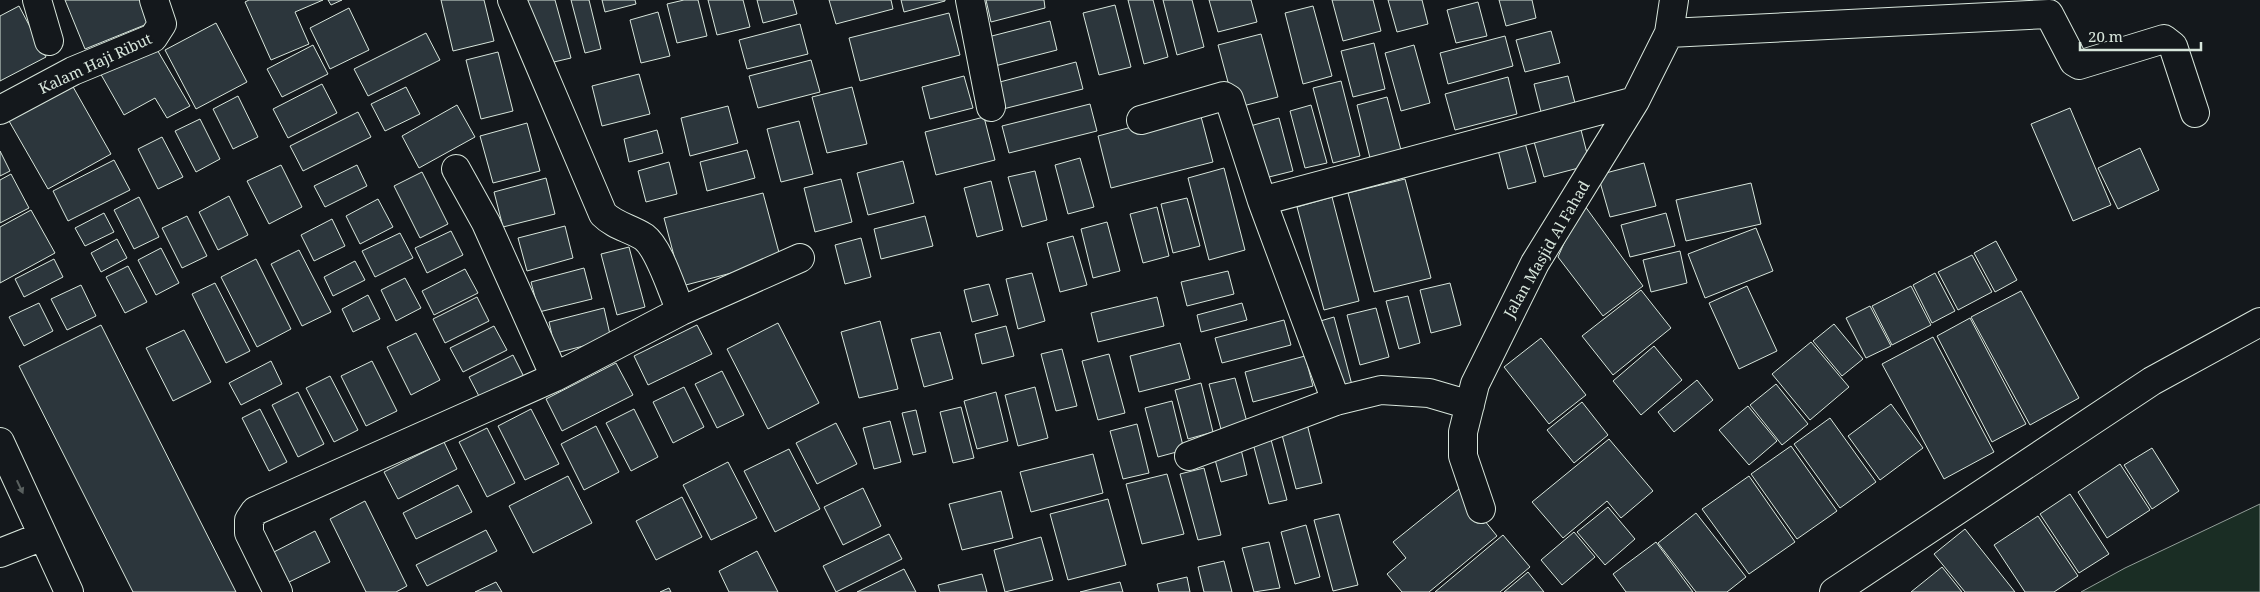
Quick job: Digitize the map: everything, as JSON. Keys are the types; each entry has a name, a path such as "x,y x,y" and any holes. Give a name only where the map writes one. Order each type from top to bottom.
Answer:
{"street":[{"path":"37,0 49,41"},
{"name":"Kalam Haji Ribut","path":"0,110 73,72 153,38 162,24 154,0"},
{"path":"512,0 603,214 618,226 631,229 646,239 654,249 681,311"},
{"path":"970,0 991,107"},
{"name":"Jalan Masjid Al Fahad","path":"1481,509 1463,456 1463,432 1475,384 1485,360 1535,263 1635,101 1669,34 1674,0"},
{"path":"1669,34 2049,14 2074,62 2079,65 2164,39 2173,46 2195,112"},
{"path":"1142,120 1224,96 1229,99 1262,201 1336,401"},
{"path":"1262,201 1635,101"},
{"path":"456,170 486,223 555,377"},
{"path":"278,592 248,533 249,520 255,511 555,377 681,311 800,258"},
{"path":"1834,592 2152,381 2260,322"},
{"path":"1190,456 1336,401 1381,390 1429,393 1470,405"},
{"path":"0,442 69,592"},
{"path":"0,553 43,536"}],"green space":[{"path":"2260,504 2260,592 2081,592 2125,568"}],"building":[{"path":"65,0 143,0 152,22 85,49"},
{"path":"249,0 323,0 295,12 309,44 271,60 245,2"},
{"path":"328,0 342,0 331,5"},
{"path":"441,0 484,0 494,41 453,51"},
{"path":"523,0 555,0 571,58 541,65"},
{"path":"571,0 589,0 601,49 585,53"},
{"path":"602,0 635,0 636,4 605,12"},
{"path":"684,0 698,0 707,36 677,43 667,4"},
{"path":"708,0 743,0 750,27 717,35"},
{"path":"757,0 793,0 797,14 763,23"},
{"path":"829,0 891,0 893,9 836,24"},
{"path":"901,0 945,0 945,1 904,12"},
{"path":"986,0 1044,0 1045,8 991,22"},
{"path":"1128,0 1153,0 1168,57 1144,64"},
{"path":"1163,0 1192,0 1204,47 1177,55"},
{"path":"1209,0 1251,0 1257,22 1218,32"},
{"path":"1332,0 1373,0 1381,31 1343,41"},
{"path":"1388,0 1422,0 1428,24 1397,32"},
{"path":"1499,0 1532,0 1536,18 1506,26"},
{"path":"1478,2 1487,36 1456,43 1447,10"},
{"path":"1115,5 1131,67 1099,75 1083,13"},
{"path":"19,6 46,57 0,81 0,16"},
{"path":"1313,6 1332,76 1303,84 1285,13"},
{"path":"349,8 369,50 330,69 310,28"},
{"path":"658,12 670,56 641,63 630,20"},
{"path":"949,13 960,55 860,81 849,38"},
{"path":"1050,21 1057,50 995,66 988,37"},
{"path":"216,23 247,82 196,109 165,50"},
{"path":"800,24 808,54 747,69 739,40"},
{"path":"1551,31 1560,63 1525,72 1516,40"},
{"path":"426,33 440,60 368,96 354,69"},
{"path":"1261,34 1278,97 1235,108 1218,45"},
{"path":"1505,36 1513,66 1448,84 1440,53"},
{"path":"152,41 190,106 167,118 155,98 124,115 99,71"},
{"path":"1374,43 1385,89 1353,97 1341,51"},
{"path":"313,45 328,74 282,97 267,69"},
{"path":"1414,45 1430,103 1401,111 1385,53"},
{"path":"498,52 513,111 481,119 466,60"},
{"path":"811,60 820,92 758,108 749,76"},
{"path":"1076,62 1083,89 1003,109 996,83"},
{"path":"639,74 650,114 602,126 592,86"},
{"path":"964,76 973,108 930,119 922,87"},
{"path":"1568,76 1576,107 1542,116 1534,84"},
{"path":"1508,77 1517,114 1455,130 1445,94"},
{"path":"1341,81 1360,156 1333,163 1313,88"},
{"path":"322,84 337,113 288,138 273,109"},
{"path":"72,85 111,154 48,189 9,121"},
{"path":"406,87 420,114 385,131 371,104"},
{"path":"852,87 867,144 827,153 812,97"},
{"path":"238,96 258,137 233,149 213,109"},
{"path":"1387,97 1401,150 1370,158 1357,105"},
{"path":"1090,104 1097,131 1009,153 1002,126"},
{"path":"457,105 475,137 419,168 402,136"},
{"path":"1311,105 1327,163 1305,168 1290,111"},
{"path":"728,106 738,143 690,156 681,118"},
{"path":"2070,108 2111,205 2073,221 2031,124"},
{"path":"1199,109 1213,162 1111,188 1098,136"},
{"path":"358,112 371,137 303,171 290,146"},
{"path":"984,117 995,160 936,175 925,132"},
{"path":"1279,118 1293,171 1257,180 1243,128"},
{"path":"200,119 220,159 196,172 175,131"},
{"path":"799,121 813,174 781,182 767,129"},
{"path":"527,123 540,171 493,183 480,136"},
{"path":"1580,126 1590,165 1544,177 1533,138"},
{"path":"657,130 663,153 629,162 624,139"},
{"path":"162,137 183,177 158,189 138,149"},
{"path":"1525,143 1536,182 1508,189 1498,150"},
{"path":"2140,148 2159,190 2118,209 2098,168"},
{"path":"747,150 755,178 707,191 700,162"},
{"path":"0,151 10,171 0,176"},
{"path":"1080,158 1094,207 1068,214 1055,165"},
{"path":"114,160 130,190 68,221 53,191"},
{"path":"903,161 914,203 868,215 857,173"},
{"path":"669,162 677,194 646,202 638,171"},
{"path":"1644,163 1656,206 1610,217 1598,175"},
{"path":"281,165 302,207 269,224 247,181"},
{"path":"357,165 367,186 325,207 314,186"},
{"path":"1224,168 1245,250 1209,260 1188,178"},
{"path":"1035,171 1047,220 1022,227 1008,177"},
{"path":"422,172 448,224 420,238 394,186"},
{"path":"11,174 29,208 0,223 0,180"},
{"path":"546,178 555,214 503,227 494,192"},
{"path":"841,179 852,222 815,232 804,188"},
{"path":"1405,179 1431,278 1374,292 1348,193"},
{"path":"991,181 1003,230 977,237 964,188"},
{"path":"1751,183 1761,224 1686,241 1676,200"},
{"path":"763,193 781,260 682,286 664,218"},
{"path":"229,196 248,235 218,250 199,212"},
{"path":"139,197 159,237 134,249 114,210"},
{"path":"1332,197 1359,301 1324,310 1297,207"},
{"path":"1187,198 1200,246 1173,253 1161,204"},
{"path":"378,199 393,227 360,244 346,216"},
{"path":"1582,202 1643,286 1603,316 1558,257"},
{"path":"1157,207 1169,256 1143,263 1130,214"},
{"path":"31,210 55,253 0,283 0,227"},
{"path":"104,213 114,232 85,246 75,228"},
{"path":"1666,213 1675,246 1630,257 1621,225"},
{"path":"187,216 207,256 182,268 162,228"},
{"path":"925,216 933,246 881,259 874,229"},
{"path":"332,219 345,246 314,261 301,235"},
{"path":"1107,222 1120,271 1093,278 1081,229"},
{"path":"565,226 573,258 527,271 518,238"},
{"path":"1756,228 1773,271 1705,298 1688,254"},
{"path":"451,231 463,255 427,273 415,248"},
{"path":"400,233 413,258 375,277 362,251"},
{"path":"1073,236 1087,285 1060,292 1047,243"},
{"path":"861,238 871,277 845,284 835,245"},
{"path":"117,239 127,258 101,272 91,253"},
{"path":"1996,241 2017,280 1995,292 1974,253"},
{"path":"629,247 645,307 617,315 601,254"},
{"path":"161,248 179,283 156,295 138,260"},
{"path":"299,250 331,312 302,326 271,264"},
{"path":"1680,251 1687,283 1651,292 1643,260"},
{"path":"1972,255 1992,292 1958,310 1938,272"},
{"path":"54,259 63,277 24,297 15,279"},
{"path":"256,259 291,329 257,347 221,277"},
{"path":"355,261 365,280 333,296 324,277"},
{"path":"128,266 147,302 125,313 106,277"},
{"path":"584,268 592,299 539,312 531,282"},
{"path":"465,269 478,293 434,315 422,291"},
{"path":"1228,271 1234,294 1187,306 1181,282"},
{"path":"1032,273 1045,321 1018,329 1006,279"},
{"path":"1935,273 1955,311 1932,323 1913,285"},
{"path":"405,278 421,308 396,321 381,290"},
{"path":"215,283 250,351 226,363 192,294"},
{"path":"1450,283 1461,325 1431,333 1420,290"},
{"path":"989,284 998,315 972,322 964,290"},
{"path":"81,285 96,316 67,330 51,299"},
{"path":"1747,286 1777,351 1739,369 1709,303"},
{"path":"1911,286 1931,325 1892,345 1872,306"},
{"path":"1641,290 1671,328 1613,375 1582,336"},
{"path":"2021,291 2079,398 2030,425 1971,317"},
{"path":"368,295 380,319 353,332 342,309"},
{"path":"1408,296 1420,343 1399,349 1386,301"},
{"path":"477,297 489,321 445,343 433,319"},
{"path":"1157,297 1164,326 1098,342 1091,313"},
{"path":"39,303 53,331 24,346 9,317"},
{"path":"1242,303 1247,320 1201,332 1197,315"},
{"path":"1870,306 1891,346 1866,358 1846,318"},
{"path":"604,308 611,339 556,353 549,322"},
{"path":"1376,308 1389,357 1360,365 1347,315"},
{"path":"1334,317 1352,385 1335,389 1317,322"},
{"path":"1970,318 2026,424 1992,442 1937,336"},
{"path":"1284,320 1291,345 1222,363 1215,338"},
{"path":"880,321 898,389 859,398 841,332"},
{"path":"778,323 819,403 768,429 727,349"},
{"path":"1834,324 1863,359 1842,376 1813,341"},
{"path":"101,325 236,592 133,592 19,366"},
{"path":"697,325 712,354 648,385 634,356"},
{"path":"494,326 507,350 463,372 450,348"},
{"path":"1006,326 1014,356 982,364 975,334"},
{"path":"184,330 211,382 173,401 146,348"},
{"path":"940,332 953,379 924,387 911,339"},
{"path":"416,333 440,380 411,395 387,347"},
{"path":"1933,337 1994,452 1944,479 1882,364"},
{"path":"1541,338 1586,395 1549,424 1504,367"},
{"path":"1811,342 1849,387 1810,420 1772,374"},
{"path":"1180,343 1190,379 1139,392 1130,356"},
{"path":"1654,346 1682,380 1641,415 1613,381"},
{"path":"1062,349 1077,406 1056,411 1041,354"},
{"path":"1109,354 1125,413 1098,420 1082,361"},
{"path":"513,355 525,379 482,402 469,377"},
{"path":"1305,356 1313,386 1253,402 1245,372"},
{"path":"271,361 282,384 241,405 229,383"},
{"path":"372,361 397,411 366,426 341,376"},
{"path":"616,363 633,395 562,431 546,399"},
{"path":"722,371 744,415 717,428 695,384"},
{"path":"330,376 358,430 334,442 306,388"},
{"path":"1235,378 1248,426 1222,433 1209,384"},
{"path":"1697,380 1713,400 1674,432 1658,412"},
{"path":"1201,383 1213,432 1188,439 1175,390"},
{"path":"1776,384 1808,424 1782,445 1750,405"},
{"path":"684,387 704,427 673,443 653,402"},
{"path":"1035,387 1048,438 1018,446 1005,395"},
{"path":"298,392 324,444 298,457 272,405"},
{"path":"996,392 1008,441 977,449 964,401"},
{"path":"1172,401 1184,450 1158,457 1145,408"},
{"path":"1582,402 1608,435 1574,463 1547,430"},
{"path":"1891,404 1923,448 1880,480 1848,436"},
{"path":"1748,406 1777,441 1749,465 1719,430"},
{"path":"961,407 974,458 953,463 940,412"},
{"path":"260,409 287,462 269,471 242,418"},
{"path":"531,409 559,464 525,480 498,426"},
{"path":"634,409 658,457 631,471 606,423"},
{"path":"916,410 926,452 913,455 902,413"},
{"path":"1305,416 1322,483 1296,489 1279,423"},
{"path":"1830,418 1876,482 1840,508 1794,444"},
{"path":"890,421 901,462 874,469 863,428"},
{"path":"836,423 857,464 817,484 796,443"},
{"path":"1137,424 1149,473 1123,479 1110,431"},
{"path":"596,426 619,472 584,490 561,444"},
{"path":"487,428 515,483 487,497 459,442"},
{"path":"1269,432 1287,500 1269,504 1251,436"},
{"path":"1609,439 1653,491 1621,518 1607,501 1563,538 1532,502"},
{"path":"444,442 457,469 398,499 384,472"},
{"path":"1240,445 1247,475 1221,482 1213,452"},
{"path":"1791,446 1837,511 1797,539 1751,474"},
{"path":"2152,448 2179,491 2152,509 2124,465"},
{"path":"789,449 820,509 775,532 744,471"},
{"path":"1093,454 1103,493 1031,512 1020,472"},
{"path":"728,462 757,518 711,540 683,485"},
{"path":"2120,464 2150,510 2107,538 2078,492"},
{"path":"1204,468 1221,535 1198,540 1180,474"},
{"path":"1167,474 1184,534 1142,544 1126,484"},
{"path":"568,476 592,523 533,553 509,506"},
{"path":"1749,476 1795,542 1749,574 1702,509"},
{"path":"458,485 472,512 416,539 403,513"},
{"path":"863,488 881,526 843,545 824,507"},
{"path":"1459,489 1497,536 1429,592 1402,592 1387,574 1406,558 1393,542"},
{"path":"1001,491 1013,538 962,550 949,504"},
{"path":"2070,494 2109,554 2079,573 2040,514"},
{"path":"682,497 702,537 656,560 636,521"},
{"path":"1108,499 1126,565 1068,580 1050,514"},
{"path":"365,501 407,586 396,592 366,592 330,519"},
{"path":"1608,507 1635,539 1605,565 1577,532"},
{"path":"1696,513 1746,577 1727,592 1696,592 1658,543"},
{"path":"1339,514 1358,585 1333,591 1314,520"},
{"path":"2038,516 2078,576 2054,592 2025,592 1994,545"},
{"path":"1306,525 1320,577 1295,584 1281,532"},
{"path":"1965,529 2015,592 1965,592 1934,554"},
{"path":"486,530 497,551 427,586 416,565"},
{"path":"315,531 330,562 283,585 268,555"},
{"path":"1574,532 1595,557 1562,585 1541,560"},
{"path":"889,534 902,559 836,592 823,566"},
{"path":"1503,535 1530,567 1500,592 1435,592"},
{"path":"1041,537 1053,580 1005,592 994,550"},
{"path":"1269,542 1280,588 1254,592 1242,548"},
{"path":"1656,542 1693,592 1626,592 1613,574"},
{"path":"757,551 778,592 729,592 719,571"},
{"path":"1224,561 1232,592 1204,592 1198,567"},
{"path":"1942,567 1962,592 1911,592"},
{"path":"904,569 916,592 857,592"},
{"path":"1528,572 1544,592 1504,592"},
{"path":"982,574 987,592 940,592 938,585"},
{"path":"1187,577 1190,592 1159,592 1157,584"},
{"path":"496,582 502,592 475,592"},
{"path":"1120,582 1123,592 1080,592"},
{"path":"669,588 671,592 660,592"}]}
